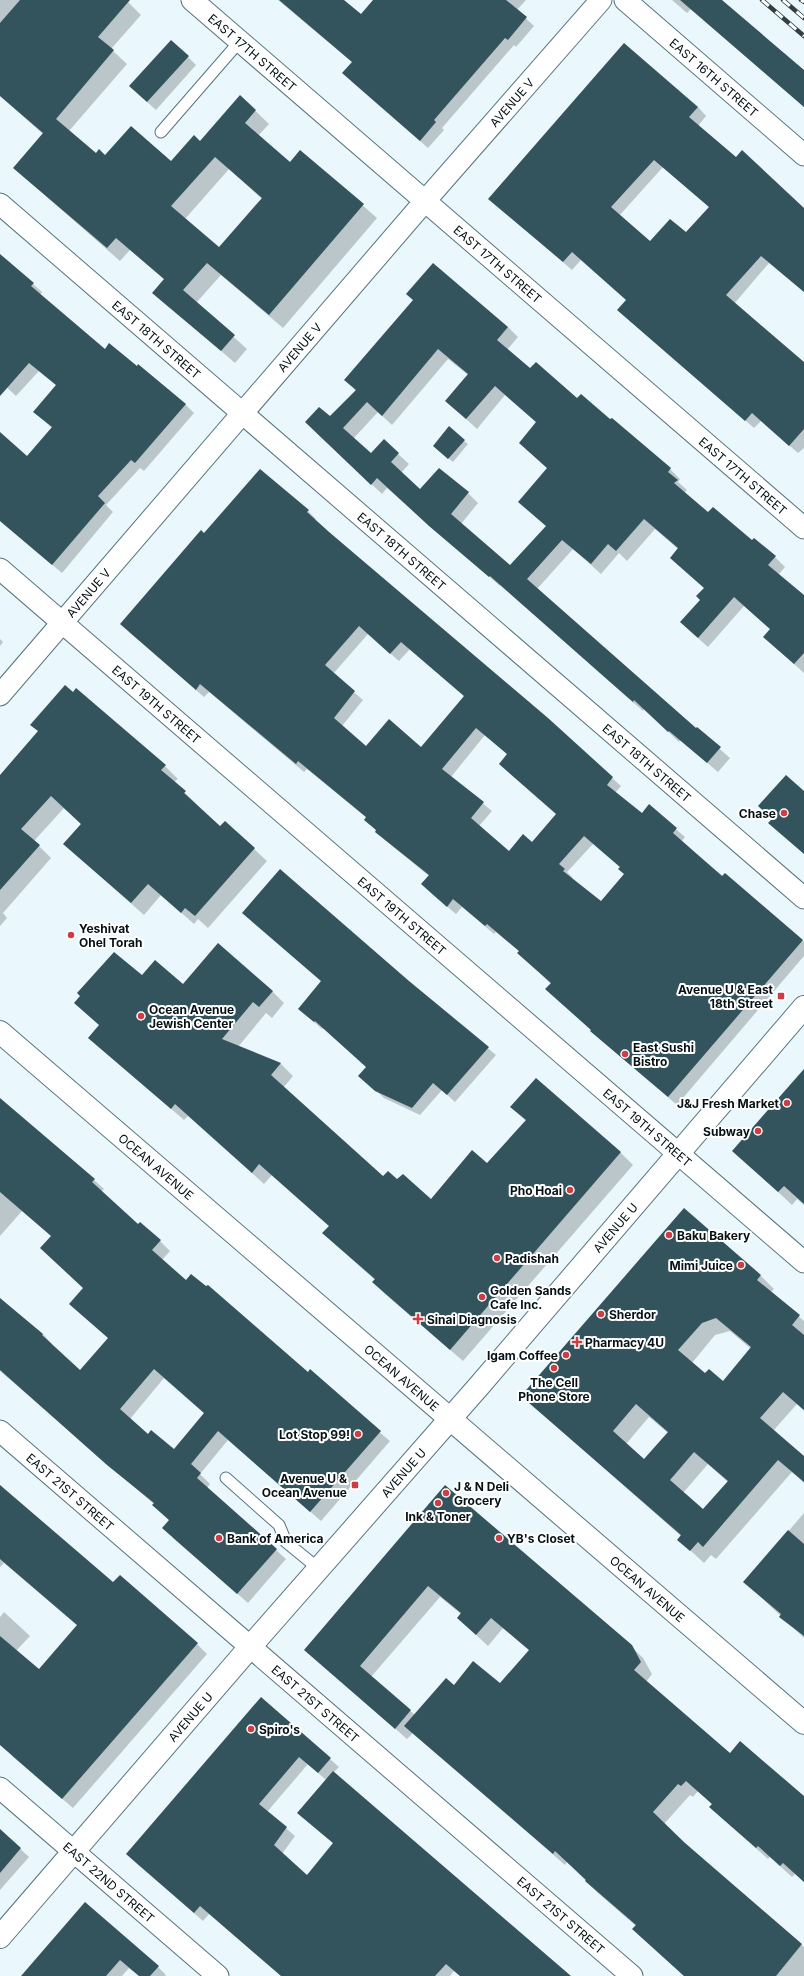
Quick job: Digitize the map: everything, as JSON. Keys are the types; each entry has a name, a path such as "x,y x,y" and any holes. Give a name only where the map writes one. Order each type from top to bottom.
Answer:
{"main road":[{"name":"AVENUE U","path":"0,1937 250,1647 451,1419 804,1007"},
{"name":"OCEAN AVENUE","path":"0,1032 804,1723"}],"street":[{"name":"EAST 17TH STREET","path":"192,0 804,528"},
{"name":"AVENUE V","path":"0,695 425,201 601,0"},
{"name":"EAST 16TH STREET","path":"625,0 804,155"},
{"name":"EAST 18TH STREET","path":"0,204 804,898"},
{"name":"EAST 19TH STREET","path":"0,570 804,1262"},
{"name":"EAST 21ST STREET","path":"0,1431 632,1976"},
{"name":"EAST 22ND STREET","path":"0,1788 218,1976"}],"lane":[{"path":"161,132 240,41"},
{"path":"226,1478 280,1525 286,1542 319,1569"}],"building":[{"path":"20,0 130,0 98,37 114,50 56,119 96,153 99,149 105,155 131,126 171,161 194,135 200,141 240,95 256,110 245,123 290,162 300,150 364,204 269,315 207,263 183,290 235,335 221,351 152,293 164,279 116,238 107,248 13,168 43,133 0,96 0,23","holes":["215,157 262,198 219,247 171,206"]},
{"path":"279,0 344,0 361,14 373,0 506,0 527,17 508,40 505,38 434,120 436,122 420,141 342,73 352,62"},
{"path":"680,0 722,0 804,70 804,107"},
{"path":"171,40 189,56 147,102 129,86"},
{"path":"624,43 698,107 689,117 736,157 742,150 804,208 804,292 761,256 726,295 804,362 804,429 789,446 752,413 745,421 617,310 626,300 572,252 563,262 488,199","holes":["654,160 709,207 686,232 670,219 650,241 611,207"]},
{"path":"0,254 34,283 31,286 105,349 109,343 137,366 138,364 186,404 135,463 131,460 98,496 105,503 52,565 0,521 0,432 27,456 52,427 33,412 56,385 29,363 0,396"},
{"path":"433,263 508,327 497,340 530,368 536,362 577,398 581,394 610,419 612,418 671,468 668,472 678,480 674,483 708,512 713,507 752,540 754,538 776,556 768,565 804,595 804,653 794,664 763,637 770,629 734,597 698,638 680,622 700,600 696,596 704,588 670,558 678,548 644,519 616,551 608,544 591,564 562,540 527,579 696,728 697,727 721,747 707,763 669,731 668,732 634,700 633,702 490,576 489,577 429,526 377,478 371,485 305,422 319,407 330,416 356,390 344,380 413,300 406,294","holes":["438,349 468,374 445,401 466,419 495,386 536,422 519,443 547,468 518,502 546,526 510,565 451,514 469,492 439,468 420,489 391,462 399,453 384,439 371,453 343,428 367,402 382,416"]},
{"path":"449,426 465,440 448,459 433,446"},
{"path":"260,469 309,510 307,512 329,532 548,718 613,777 607,785 642,813 649,804 677,828 673,833 722,876 725,873 803,940 668,1097 590,1031 591,1030 545,989 551,983 517,953 519,951 487,924 485,926 453,899 447,907 421,884 429,875 375,832 376,830 364,820 366,817 298,761 296,764 200,684 196,690 120,624 201,530 204,533","holes":["359,626 390,654 401,642 464,696 421,747 389,719 366,746 334,718 355,691 325,665","476,728 507,754 499,764 556,814 532,842 523,834 509,851 471,818 484,802 442,769","584,836 620,867 618,869 624,874 601,901 563,871 565,869 559,864"]},
{"path":"65,685 73,692 76,688 166,765 161,770 186,791 184,793 220,826 225,821 255,848 195,916 185,908 181,913 148,884 131,903 63,844 81,824 51,796 21,829 40,845 0,890 0,775 38,731 30,725"},
{"name":"Chase","path":"786,775 804,791 804,854 768,823 772,819 758,806"},
{"path":"280,869 409,981 489,1047 447,1095 433,1083 412,1108 375,1091 358,1076 366,1067 315,1021 314,1022 298,1009 321,981 242,913"},
{"path":"218,943 273,991 259,1007 253,1002 222,1039 281,1063 271,1075 383,1176 388,1171 397,1179 403,1174 431,1199 472,1150 487,1163 526,1120 510,1107 536,1078 621,1152 450,1350 372,1282 375,1279 322,1233 329,1226 259,1164 252,1173 175,1104 171,1109 88,1038 99,1025 74,1003 80,996 77,993 114,952 142,975 155,960 183,984"},
{"path":"804,1069 804,1204 784,1186 778,1192 732,1151"},
{"path":"0,1098 95,1179 92,1182 138,1224 140,1222 161,1240 152,1250 186,1280 191,1274 206,1286 208,1285 308,1372 310,1369 381,1431 310,1512 218,1431 191,1464 201,1473 197,1478 277,1549 237,1594 162,1528 169,1520 152,1505 154,1503 107,1465 0,1370 0,1298 43,1334 42,1335 80,1370 108,1338 69,1304 83,1288 40,1248 51,1236 0,1192","holes":["154,1369 204,1413 174,1449 151,1430 148,1434 120,1409"]},
{"path":"684,1208 761,1275 757,1280 800,1315 792,1325 804,1335 804,1410 783,1392 760,1418 804,1456 804,1482 778,1460 703,1547 698,1542 690,1551 677,1540 681,1535 521,1396","holes":["716,1318 751,1347 723,1381 709,1369 705,1373 678,1350 702,1323","636,1404 668,1432 644,1459 613,1431","694,1452 728,1481 703,1509 670,1480"]},
{"path":"0,1485 113,1582 120,1575 198,1643 62,1799 0,1745 0,1636 39,1669 77,1625 0,1559"},
{"path":"445,1485 632,1645 641,1662 634,1670 730,1753 740,1741 804,1796 804,1882 783,1863 780,1866 758,1846 756,1848 709,1807 712,1804 686,1781 681,1786 678,1784 653,1812 685,1843 802,1944 776,1976 684,1976 632,1929 636,1925 585,1881 586,1880 555,1851 553,1854 404,1726 446,1678 454,1685 473,1661 500,1683 529,1650 491,1618 476,1635 457,1618 461,1613 428,1586 360,1666 411,1710 395,1729 304,1650"},
{"path":"788,1530 804,1544 804,1636 779,1617 781,1614 743,1582"},
{"path":"261,1697 331,1758 318,1773 299,1757 259,1804 287,1827 274,1845 307,1875 333,1843 297,1813 333,1771 571,1976 460,1976 446,1964 435,1976 281,1976 200,1906 194,1913 126,1854"},
{"path":"0,1829 21,1848 0,1873"},
{"path":"85,1902 159,1966 150,1976 139,1976 120,1960 106,1976 21,1976"}],"railway":[{"path":"762,0 804,36"},
{"path":"783,0 804,18"}],"place":[{"name":"Chase","path":"784,813"},
{"name":"Yeshivat Ohel Torah","path":"71,935"},
{"name":"Avenue U & East 18th Street","path":"781,996"},
{"name":"Ocean Avenue Jewish Center","path":"141,1016"},
{"name":"East Sushi Bistro","path":"625,1054"},
{"name":"J&J Fresh Market","path":"787,1103"},
{"name":"Subway","path":"758,1131"},
{"name":"Pho Hoai","path":"570,1190"},
{"name":"Baku Bakery","path":"669,1235"},
{"name":"Padishah","path":"497,1258"},
{"name":"Mimi Juice","path":"741,1265"},
{"name":"Golden Sands Cafe Inc.","path":"482,1297"},
{"name":"Sherdor","path":"601,1314"},
{"name":"Sinai Diagnosis","path":"418,1319"},
{"name":"Pharmacy 4U","path":"577,1342"},
{"name":"Igam Coffee","path":"566,1355"},
{"name":"The Cell Phone Store","path":"554,1368"},
{"name":"Lot Stop 99!","path":"358,1434"},
{"name":"Avenue U & Ocean Avenue","path":"355,1485"},
{"name":"J & N Deli Grocery","path":"446,1493"},
{"name":"Ink & Toner","path":"438,1503"},
{"name":"Bank of America","path":"219,1538"},
{"name":"YB's Closet","path":"499,1538"},
{"name":"Spiro's","path":"251,1729"}]}
